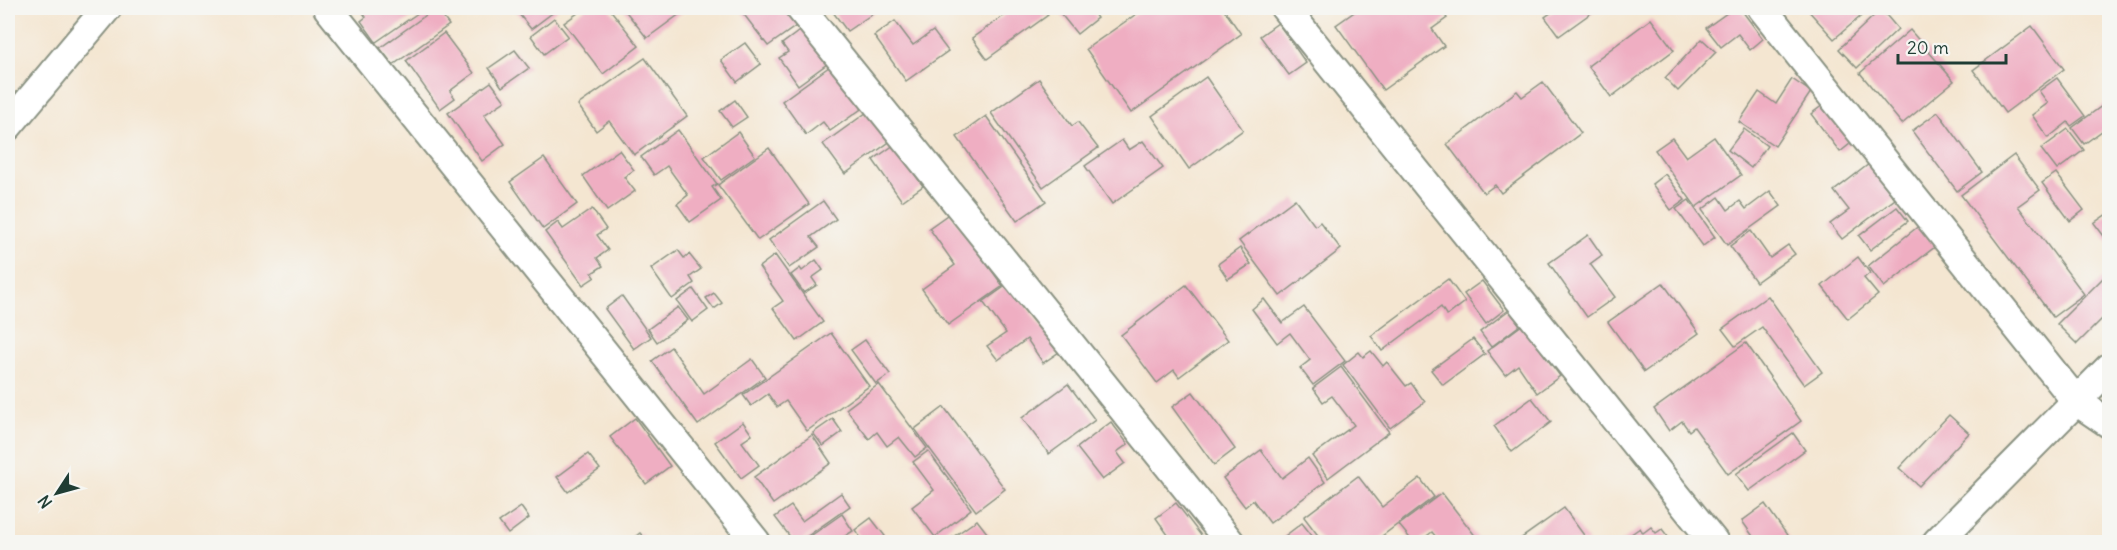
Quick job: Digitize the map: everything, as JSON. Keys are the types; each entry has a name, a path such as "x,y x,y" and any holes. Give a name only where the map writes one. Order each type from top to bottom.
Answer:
{"street":[{"path":"8,126 107,8"},
{"path":"328,8 756,543"},
{"path":"800,8 1230,543"},
{"path":"1285,8 1714,543"},
{"path":"1762,8 2076,401 2109,424"},
{"path":"1937,543 2109,367"}],"building":[{"path":"360,8 425,8 376,42 361,21 366,17"},
{"path":"436,8 449,25 393,65 380,48"},
{"path":"514,8 559,8 531,29"},
{"path":"585,8 609,8 639,46 603,74 564,23"},
{"path":"623,8 688,8 647,38"},
{"path":"739,8 787,8 799,24 768,46"},
{"path":"830,8 881,8 847,31"},
{"path":"1015,8 1043,8 1048,15 987,59 972,38"},
{"path":"1056,8 1090,8 1097,18 1077,34"},
{"path":"1145,8 1223,8 1241,34 1131,113 1086,49"},
{"path":"1360,8 1440,8 1447,18 1432,29 1444,46 1383,90 1336,25"},
{"path":"1558,8 1598,8 1559,36 1545,17"},
{"path":"1734,8 1740,8 1763,39 1750,50 1738,34 1721,47 1706,28"},
{"path":"1806,8 1863,8 1866,12 1834,39"},
{"path":"1881,9 1898,29 1857,68 1839,49"},
{"path":"554,18 568,36 544,54 531,36"},
{"path":"1651,19 1674,50 1611,97 1588,66"},
{"path":"895,21 913,45 933,31 948,51 906,81 874,36"},
{"path":"1278,23 1306,63 1289,75 1260,36"},
{"path":"806,26 831,61 798,85 779,58 788,52 782,44"},
{"path":"2032,26 2064,69 2005,113 1973,70"},
{"path":"1910,30 1954,81 1902,124 1860,73"},
{"path":"444,33 474,73 450,91 455,98 440,109 406,61"},
{"path":"1702,39 1716,52 1678,91 1665,78"},
{"path":"745,43 761,64 737,82 721,60"},
{"path":"515,50 529,68 502,87 489,68"},
{"path":"645,58 687,116 634,155 609,121 596,131 578,105"},
{"path":"833,64 864,107 830,131 823,122 806,135 782,101"},
{"path":"1206,77 1243,130 1189,169 1152,116"},
{"path":"2057,78 2085,116 2071,126 2068,122 2048,138 2032,115 2048,103 2039,91"},
{"path":"1039,79 1072,126 1078,122 1098,148 1043,187 991,113"},
{"path":"1792,79 1811,92 1775,146 1739,122 1759,92 1776,104"},
{"path":"491,82 505,101 484,115 505,144 482,161 448,113"},
{"path":"1543,82 1581,133 1501,193 1495,185 1484,193 1447,144 1517,91 1522,97"},
{"path":"735,100 747,117 732,127 720,111"},
{"path":"2110,100 2110,125 2084,144 2072,128"},
{"path":"1823,105 1851,143 1840,152 1811,114"},
{"path":"870,110 892,140 845,174 823,144"},
{"path":"1938,112 1982,172 1957,191 1912,131"},
{"path":"986,116 1046,201 1017,221 957,137"},
{"path":"1744,129 1767,146 1751,168 1728,150"},
{"path":"2068,129 2084,150 2057,170 2041,149"},
{"path":"678,130 717,184 712,187 721,200 690,222 677,204 688,195 667,166 654,175 641,157"},
{"path":"738,132 755,156 721,180 704,157"},
{"path":"1714,137 1741,175 1696,207 1655,150 1672,138 1686,157"},
{"path":"1122,140 1129,150 1143,141 1163,168 1112,204 1085,166"},
{"path":"894,145 923,186 902,201 873,160"},
{"path":"769,148 809,204 758,240 718,185"},
{"path":"619,150 634,170 624,177 635,191 607,211 583,176"},
{"path":"2014,155 2040,190 2018,206 2084,294 2053,317 1961,195"},
{"path":"544,158 577,204 543,229 510,182"},
{"path":"1869,164 1895,199 1842,239 1830,224 1849,210 1834,191"},
{"path":"2056,173 2084,210 2070,221 2042,183"},
{"path":"1665,174 1685,200 1671,210 1652,184"},
{"path":"1770,191 1781,206 1727,245 1702,210 1719,197 1728,210 1740,201 1746,209"},
{"path":"1295,199 1315,226 1320,222 1341,249 1280,296 1239,241"},
{"path":"1689,200 1715,237 1703,246 1676,209"},
{"path":"823,201 836,219 811,237 819,247 789,268 769,240"},
{"path":"1897,207 1908,221 1870,250 1859,236"},
{"path":"592,209 606,229 597,235 608,250 597,258 603,266 592,273 595,277 583,285 545,232 558,222 563,229"},
{"path":"2110,212 2110,244 2094,223"},
{"path":"950,213 1003,286 948,325 922,289 955,265 929,228"},
{"path":"1920,225 1936,246 1884,287 1868,266"},
{"path":"1751,231 1770,258 1788,245 1795,254 1756,282 1730,246"},
{"path":"1588,235 1602,255 1590,264 1615,297 1587,317 1549,263"},
{"path":"1240,248 1251,264 1228,279 1218,264"},
{"path":"678,250 684,258 689,254 701,269 690,277 694,283 672,299 651,269"},
{"path":"775,255 823,322 797,341 773,308 783,301 759,267"},
{"path":"1858,257 1870,273 1864,278 1878,295 1848,319 1822,286"},
{"path":"816,260 823,270 812,278 817,285 804,293 791,275 800,268 802,271"},
{"path":"2110,271 2110,311 2077,344 2057,324"},
{"path":"1448,279 1465,302 1447,316 1441,307 1382,351 1371,336"},
{"path":"1482,281 1504,310 1486,324 1464,294"},
{"path":"1010,283 1059,352 1043,363 1027,339 998,360 987,346 1006,333 983,302"},
{"path":"1663,283 1699,333 1644,372 1608,322"},
{"path":"1186,285 1228,340 1179,377 1174,370 1157,383 1121,335"},
{"path":"693,289 708,310 692,322 677,301"},
{"path":"714,293 722,303 714,309 706,298"},
{"path":"622,296 651,337 634,349 605,309"},
{"path":"1768,296 1822,372 1804,385 1762,327 1735,346 1722,329"},
{"path":"1264,299 1282,323 1304,307 1345,361 1313,385 1300,368 1310,360 1290,333 1277,343 1252,309"},
{"path":"678,307 688,320 657,342 648,329"},
{"path":"1509,310 1520,325 1491,347 1480,332"},
{"path":"1522,325 1560,376 1537,393 1518,365 1505,375 1487,351"},
{"path":"831,333 869,386 807,431 786,401 777,407 768,394 751,406 743,395"},
{"path":"1473,339 1485,354 1443,385 1431,370"},
{"path":"865,340 890,374 876,384 851,350"},
{"path":"1746,343 1801,421 1728,474 1694,427 1689,431 1682,421 1669,431 1654,409"},
{"path":"671,347 704,394 752,359 765,377 698,425 652,361"},
{"path":"1371,351 1383,366 1387,362 1406,386 1411,383 1425,402 1390,428 1343,365 1359,352 1363,357"},
{"path":"1341,367 1389,432 1328,478 1312,456 1354,425 1332,396 1323,402 1313,388"},
{"path":"879,384 927,448 915,457 899,437 887,446 877,432 869,439 846,409"},
{"path":"1068,384 1095,420 1049,454 1022,418"},
{"path":"1193,392 1235,449 1214,465 1172,407"},
{"path":"1532,398 1551,422 1512,452 1494,426"},
{"path":"944,407 1005,489 976,511 915,429"},
{"path":"1949,415 1969,433 1919,486 1899,468"},
{"path":"635,418 670,466 646,484 610,437"},
{"path":"833,419 842,432 823,446 813,433"},
{"path":"743,422 752,435 742,442 759,465 741,478 715,442"},
{"path":"1111,422 1128,444 1117,452 1125,463 1102,480 1077,448"},
{"path":"1793,433 1805,450 1749,491 1736,474"},
{"path":"812,435 831,463 773,504 754,477"},
{"path":"1261,450 1282,478 1308,458 1325,482 1270,523 1253,500 1245,507 1223,478"},
{"path":"928,451 971,509 935,537 912,507 934,490 913,462"},
{"path":"588,454 600,469 568,492 557,477"},
{"path":"1358,476 1382,507 1420,478 1434,497 1374,542 1323,542 1304,517"},
{"path":"841,493 850,506 799,542 794,542 775,517 791,506 802,521"},
{"path":"1442,493 1480,542 1440,542 1432,532 1419,542 1413,542 1399,525"},
{"path":"1176,503 1203,538 1197,542 1181,542 1178,539 1173,542 1156,518"},
{"path":"1765,504 1792,542 1757,542 1742,521"},
{"path":"521,507 529,518 508,534 499,522"},
{"path":"1564,508 1589,542 1516,542"},
{"path":"842,514 853,531 836,542 802,542"},
{"path":"871,518 885,536 877,542 864,542 855,530"},
{"path":"977,520 994,542 946,542"},
{"path":"1302,523 1317,542 1277,542"},
{"path":"1651,527 1656,533 1662,529 1672,542 1620,542 1640,528 1643,533"},
{"path":"640,533 648,542 628,542"}]}
